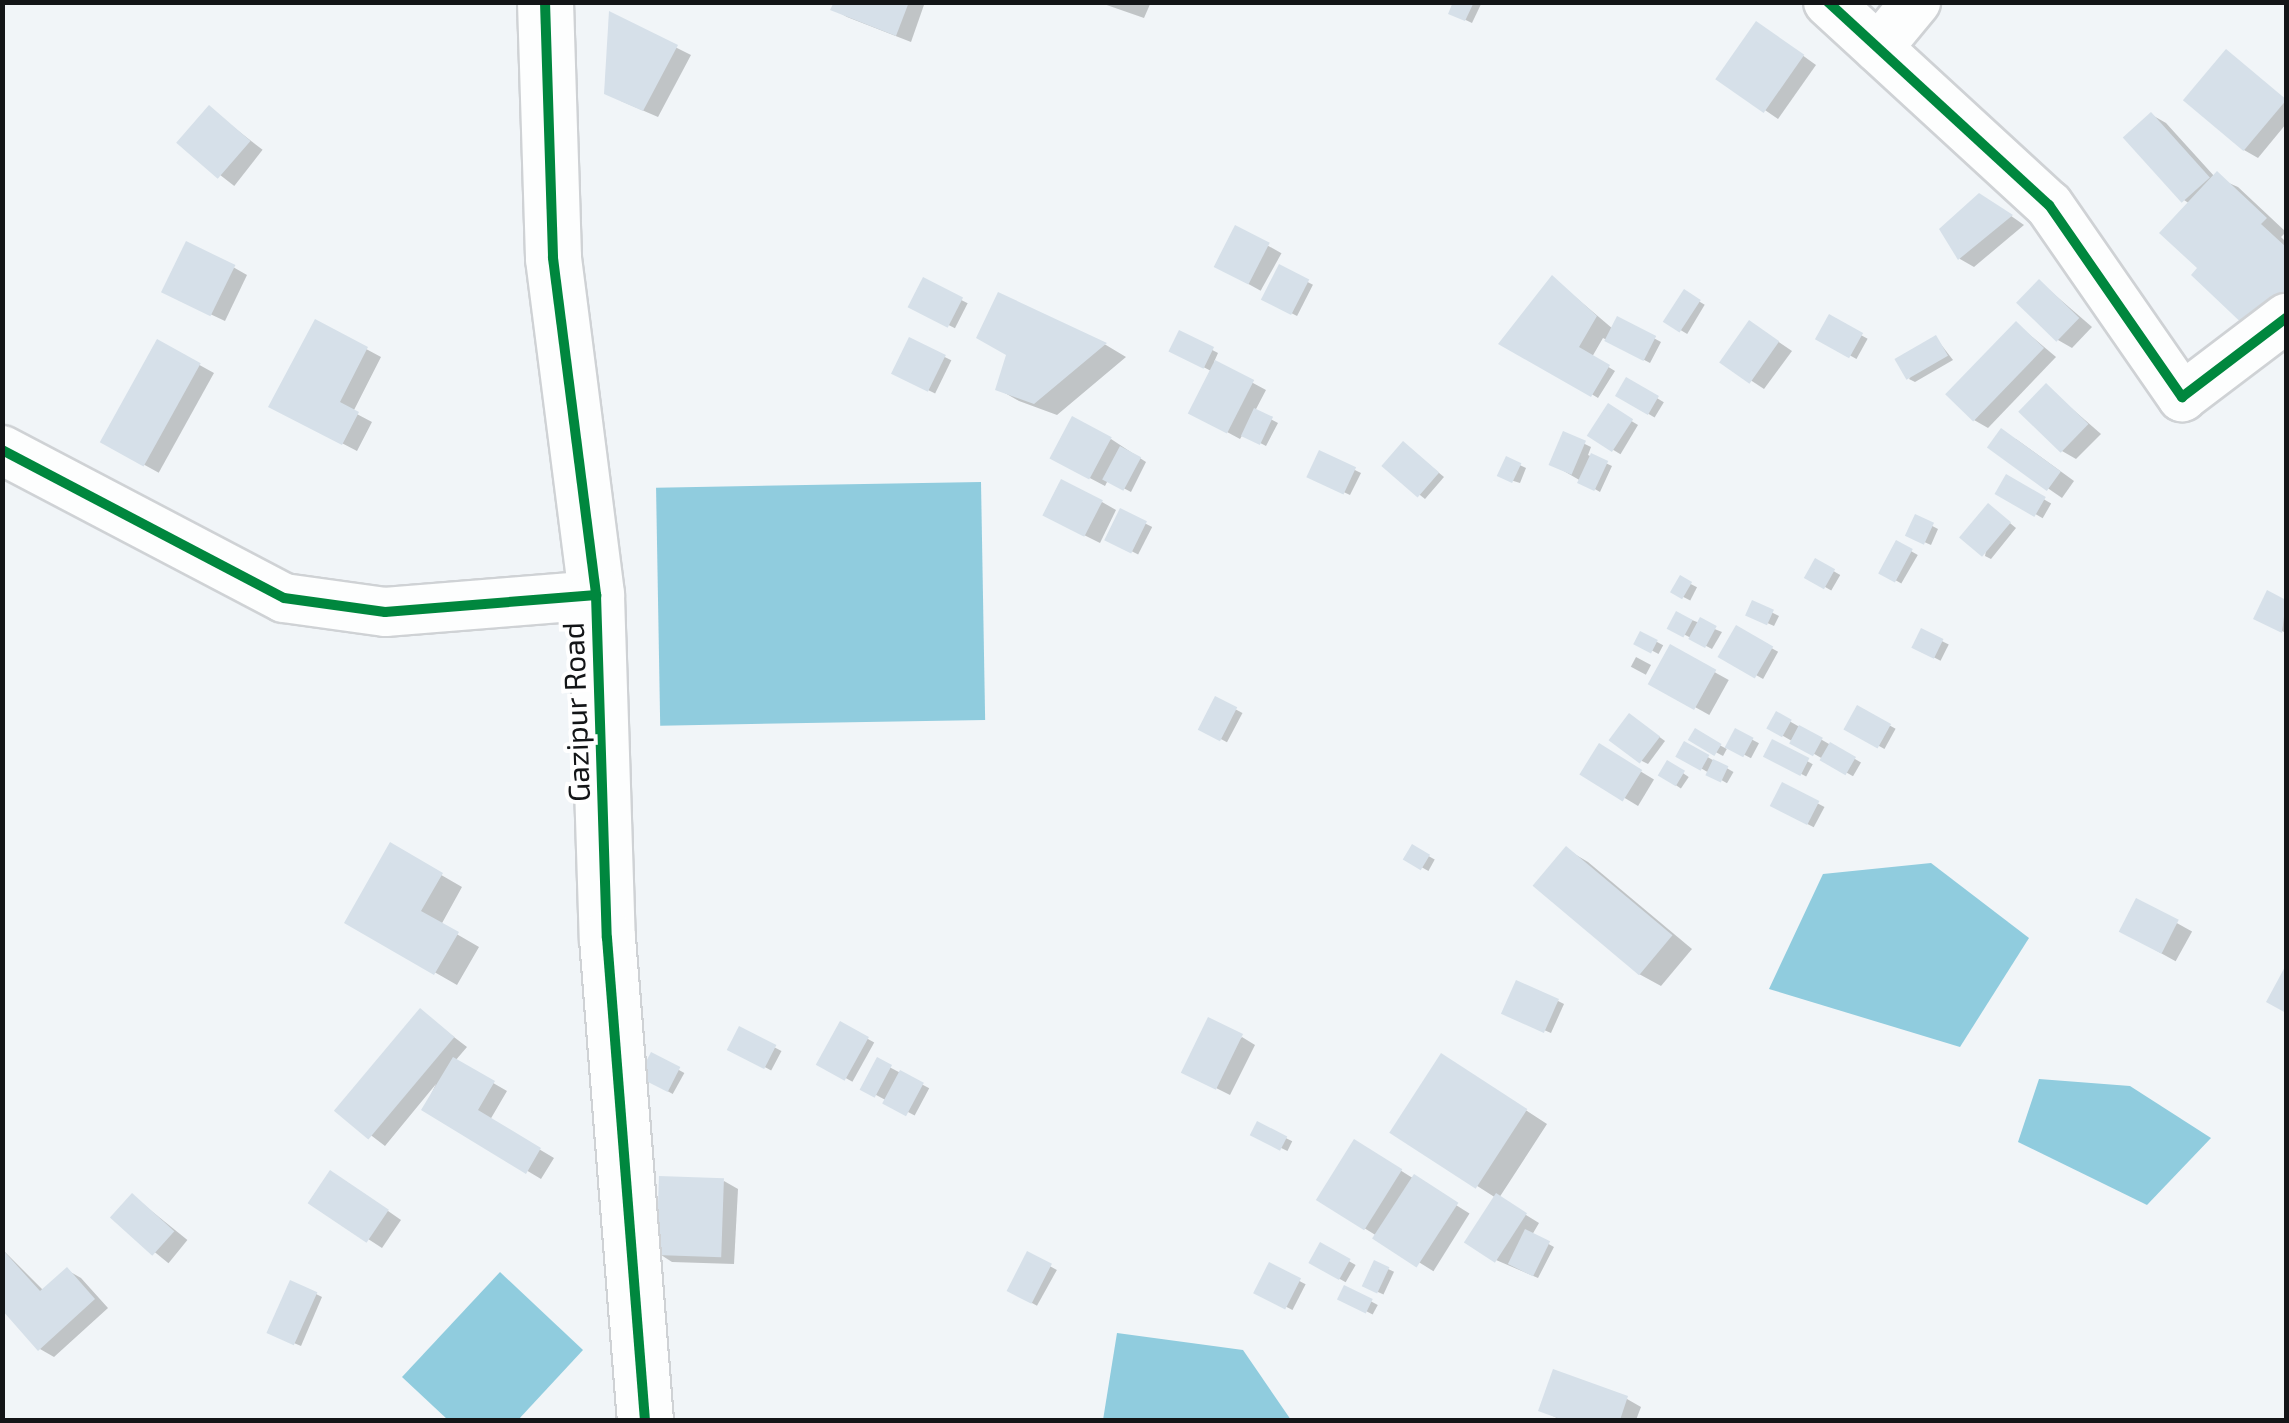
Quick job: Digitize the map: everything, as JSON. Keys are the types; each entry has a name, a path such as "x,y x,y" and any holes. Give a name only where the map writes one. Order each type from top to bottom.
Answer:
{"street":[{"name":"Gazipur Road","path":"545,2 553,258 596,595 607,938 645,1420"},
{"path":"1828,2 2049,205 2182,397 2286,318"},
{"path":"1878,48 1916,2"},
{"path":"2,450 284,598 385,612 596,595"}],"water":[{"path":"981,482 985,720 660,726 656,488"},
{"path":"1931,863 2029,938 1960,1047 1769,989 1823,874"},
{"path":"2039,1079 2130,1086 2211,1138 2147,1205 2018,1142"},
{"path":"500,1272 583,1350 518,1420 448,1420 402,1377"},
{"path":"1117,1333 1243,1350 1291,1420 1103,1420"}],"building":[{"path":"834,2 909,2 896,36 830,10"},
{"path":"1453,2 1474,2 1465,21 1448,14"},
{"path":"609,11 678,45 643,111 604,94"},
{"path":"1756,21 1804,55 1764,113 1715,79"},
{"path":"2226,49 2286,99 2243,151 2183,100"},
{"path":"209,105 251,141 218,179 176,143"},
{"path":"2151,112 2210,177 2182,203 2123,137"},
{"path":"2217,171 2267,218 2261,224 2286,247 2286,292 2250,331 2191,275 2197,268 2159,233"},
{"path":"1979,193 2013,215 1958,260 1939,229"},
{"path":"1235,225 1270,243 1248,285 1214,267"},
{"path":"186,241 235,265 210,316 161,292"},
{"path":"1279,264 1309,279 1291,315 1261,300"},
{"path":"1552,275 1597,316 1579,347 1610,365 1591,397 1498,344"},
{"path":"923,277 963,297 948,328 908,307"},
{"path":"2039,279 2079,318 2056,342 2016,303"},
{"path":"1684,289 1701,300 1680,333 1663,322"},
{"path":"998,292 1107,343 1034,404 995,390 1006,355 976,338"},
{"path":"1829,314 1863,333 1849,358 1815,339"},
{"path":"1617,316 1656,336 1643,361 1604,341"},
{"path":"315,319 368,347 340,402 359,412 342,445 268,407"},
{"path":"1749,320 1779,341 1749,384 1719,363"},
{"path":"2016,321 2044,348 1973,421 1945,394"},
{"path":"1179,330 1214,347 1204,369 1168,352"},
{"path":"1936,335 1948,356 1906,380 1894,359"},
{"path":"909,337 946,355 928,392 891,374"},
{"path":"157,339 201,363 144,466 100,442"},
{"path":"1215,360 1254,380 1227,433 1188,413"},
{"path":"1626,377 1659,396 1648,415 1615,396"},
{"path":"2046,383 2088,424 2061,453 2018,412"},
{"path":"1608,403 1633,419 1612,452 1587,436"},
{"path":"1254,408 1273,417 1260,445 1241,436"},
{"path":"1072,416 1112,437 1089,480 1049,458"},
{"path":"2001,428 2061,471 2047,491 1987,447"},
{"path":"1563,431 1586,441 1572,475 1549,465"},
{"path":"1403,441 1439,472 1418,497 1381,466"},
{"path":"1120,446 1141,457 1123,491 1102,480"},
{"path":"1319,450 1356,467 1343,495 1306,477"},
{"path":"1591,453 1608,461 1594,491 1577,483"},
{"path":"1506,456 1521,463 1512,483 1497,476"},
{"path":"2006,474 2046,497 2034,517 1994,494"},
{"path":"1061,479 1103,500 1084,537 1042,516"},
{"path":"1988,503 2011,522 1982,557 1959,537"},
{"path":"1120,508 1147,521 1131,554 1104,540"},
{"path":"1915,514 1934,523 1924,545 1905,536"},
{"path":"1896,540 1913,549 1895,582 1878,574"},
{"path":"1815,558 1835,569 1824,589 1804,578"},
{"path":"1680,575 1692,582 1682,599 1670,592"},
{"path":"2267,590 2286,600 2282,633 2253,619"},
{"path":"1752,600 1774,610 1767,625 1745,616"},
{"path":"1676,611 1693,620 1683,638 1667,629"},
{"path":"1700,617 1717,626 1705,648 1688,639"},
{"path":"1736,625 1773,646 1755,679 1718,657"},
{"path":"1921,628 1943,639 1934,659 1911,648"},
{"path":"1640,631 1658,640 1651,653 1633,644"},
{"path":"1670,644 1716,670 1694,710 1648,684"},
{"path":"1215,696 1237,707 1220,741 1198,730"},
{"path":"1857,705 1891,724 1878,748 1843,729"},
{"path":"1776,711 1792,720 1782,737 1766,728"},
{"path":"1629,713 1660,736 1640,764 1609,740"},
{"path":"1799,725 1823,738 1813,756 1789,744"},
{"path":"1695,728 1722,744 1714,756 1688,740"},
{"path":"1735,728 1754,738 1743,757 1725,747"},
{"path":"1772,739 1809,758 1800,776 1763,757"},
{"path":"1684,741 1709,755 1701,771 1675,757"},
{"path":"1830,742 1856,757 1845,775 1820,760"},
{"path":"1599,743 1642,770 1623,801 1579,774"},
{"path":"1713,759 1728,766 1721,782 1705,775"},
{"path":"1667,760 1685,771 1676,786 1658,775"},
{"path":"1782,782 1819,801 1807,825 1770,806"},
{"path":"390,842 443,873 421,911 459,932 434,975 344,923"},
{"path":"1412,844 1430,855 1421,870 1403,859"},
{"path":"1566,846 1672,935 1639,975 1533,886"},
{"path":"2136,898 2179,920 2162,954 2119,932"},
{"path":"2286,965 2286,1013 2266,1002"},
{"path":"1516,980 1559,999 1544,1033 1501,1014"},
{"path":"420,1008 454,1037 368,1140 334,1111"},
{"path":"1208,1017 1243,1034 1216,1090 1181,1073"},
{"path":"840,1021 869,1037 845,1081 816,1065"},
{"path":"739,1026 776,1045 764,1069 727,1050"},
{"path":"651,1052 680,1067 668,1092 638,1077"},
{"path":"1441,1053 1527,1109 1476,1189 1389,1133"},
{"path":"453,1057 495,1081 478,1110 541,1148 526,1174 421,1110"},
{"path":"877,1057 892,1065 875,1098 860,1090"},
{"path":"900,1070 924,1083 906,1116 882,1104"},
{"path":"1257,1121 1287,1136 1280,1151 1250,1135"},
{"path":"1354,1139 1402,1169 1364,1230 1316,1200"},
{"path":"330,1170 389,1210 366,1243 308,1203"},
{"path":"1414,1174 1458,1203 1417,1267 1372,1239"},
{"path":"659,1176 724,1178 721,1257 656,1255"},
{"path":"132,1193 174,1231 152,1256 110,1218"},
{"path":"1496,1193 1527,1213 1495,1263 1464,1242"},
{"path":"1525,1229 1550,1241 1533,1276 1508,1264"},
{"path":"1320,1242 1351,1259 1339,1280 1308,1263"},
{"path":"2,1249 40,1291 67,1267 95,1299 38,1351 2,1310"},
{"path":"1027,1251 1052,1264 1032,1304 1007,1291"},
{"path":"1374,1260 1389,1267 1377,1293 1362,1286"},
{"path":"1269,1262 1301,1278 1285,1310 1253,1293"},
{"path":"290,1280 317,1292 294,1345 266,1333"},
{"path":"1344,1285 1373,1299 1366,1313 1337,1299"},
{"path":"1553,1369 1628,1396 1620,1420 1563,1420 1538,1411"}],"cycle path":[{"path":"545,2 553,258 596,595 607,938 645,1420"},
{"path":"1828,2 2049,205 2182,397 2286,318"},
{"path":"2,450 284,598 385,612 596,595"}]}
